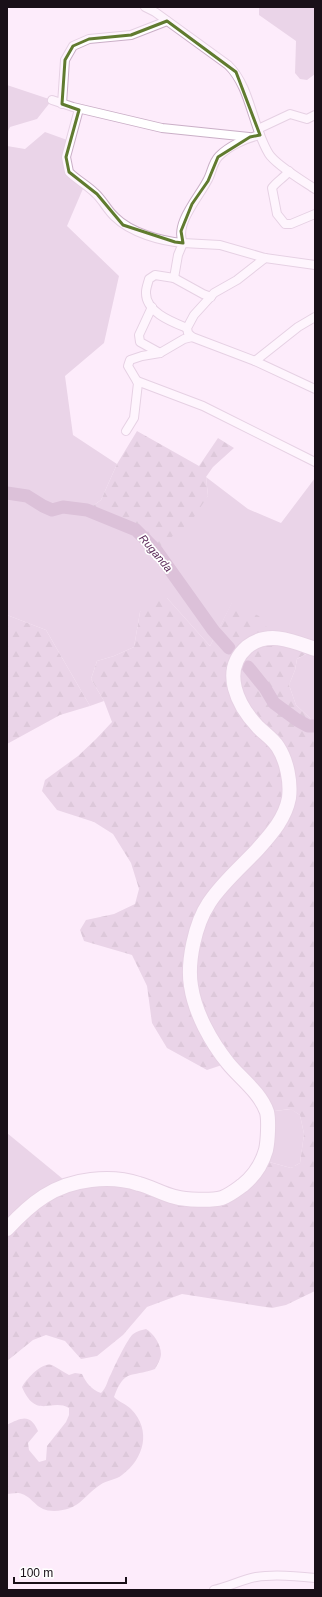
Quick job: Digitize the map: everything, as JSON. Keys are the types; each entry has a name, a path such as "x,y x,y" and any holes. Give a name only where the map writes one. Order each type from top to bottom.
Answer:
{"highway":[{"path":"7,1229 32,1204 45,1195 69,1184 92,1180 118,1179 141,1184 175,1197 219,1199 238,1189 256,1172 266,1149 267,1112 256,1094 228,1062 210,1036 197,1008 191,987 190,969 192,947 201,918 209,903 274,831 285,813 289,796 286,761 278,747 250,717 240,702 234,688 233,678 235,664 245,649 257,641 274,638 290,640 315,649"}],"street":[{"path":"145,7 159,11 167,20 236,72 250,105 259,132 270,155 289,171 315,189"},
{"path":"62,104 65,60 73,46 89,39 131,35 167,20"},
{"path":"52,100 79,109 162,128 250,137"},
{"path":"79,109 66,158 68,172 97,194 113,216 123,225 174,242 220,245 265,258 315,265"},
{"path":"174,278 178,255 183,243 181,231 192,204 208,181 213,165 218,157 227,149 290,114 307,119 315,114"},
{"path":"289,171 285,176 278,180 272,188 277,214 285,224 291,224 315,214"},
{"path":"265,258 237,280 214,293 194,315 187,328 188,333 192,337 255,361 315,389"},
{"path":"187,328 155,312 146,292 149,279 155,276 174,278 202,294 211,297"},
{"path":"152,307 139,335 140,342 160,353"},
{"path":"255,361 298,327 315,317"},
{"path":"126,431 134,418 138,383 128,366 130,360 160,353 184,339 192,337"},
{"path":"137,381 203,406 315,462"},
{"path":"214,1590 226,1588 256,1577 269,1576 315,1578"}],"highlighted area":[{"path":"167,21 236,72 260,135 250,137 218,157 208,181 192,204 181,231 183,243 175,242 123,225 97,194 69,172 66,157 79,110 62,104 65,60 73,46 89,39 131,35"}],"green space":[{"path":"259,7 315,7 315,74 307,80 300,79 295,73 296,41 259,15"},
{"path":"7,85 52,100 37,119 10,127 7,133"},
{"path":"45,132 70,141 67,166 85,184 67,226 119,276 104,343 65,376 73,435 117,464 101,500 87,510 136,530 156,549 208,496 206,477 248,509 281,523 315,478 315,730 310,718 296,705 289,685 295,670 297,659 314,650 274,638 232,603 210,646 167,598 140,612 134,647 114,656 97,661 91,679 104,701 90,706 46,630 7,615 7,146 25,149"},
{"path":"137,431 199,466 218,438 234,448 213,467 206,477 208,496 192,520 156,550 136,530 87,510 101,500 117,464"},
{"path":"151,598 167,598 210,646 232,602 259,616 274,638 315,649 297,659 295,670 289,685 296,705 310,718 315,730 315,1291 286,1305 272,1308 182,1294 147,1307 123,1335 97,1356 81,1359 65,1341 46,1335 33,1340 7,1361 7,1229 23,1212 92,1180 219,1199 262,1160 291,1168 300,1163 304,1134 300,1115 290,1109 267,1112 228,1063 207,1070 167,1048 152,1023 147,986 132,955 84,941 80,930 86,920 114,914 135,904 139,889 131,863 113,834 94,822 57,810 42,791 45,780 78,756 112,722 104,701 91,679 97,661 114,656 134,647 140,612"},
{"path":"7,615 46,630 90,706 60,715 7,744"},
{"path":"291,1109 300,1115 304,1134 300,1163 291,1168 262,1160 267,1112"},
{"path":"7,1133 69,1184 7,1229"},
{"path":"146,1329 154,1336 160,1346 161,1354 159,1362 155,1369 125,1378 114,1397 131,1409 138,1417 142,1426 143,1444 136,1461 120,1477 100,1485 80,1502 63,1510 54,1511 43,1509 30,1498 20,1493 7,1494 7,1425 21,1419 28,1419 32,1421 38,1431 28,1443 29,1450 39,1462 46,1460 47,1446 66,1422 69,1415 69,1408 56,1405 38,1406 33,1403 27,1397 22,1387 27,1380 40,1368 48,1364 69,1375 75,1373 82,1374 90,1386 101,1393 132,1335"}],"waterway":[{"name":"Ruganda","path":"7,493 27,496 52,510 63,507 87,510 136,530 156,550 213,630 229,648"},
{"name":"Ruganda","path":"248,667 265,688 274,703 297,720 308,726 315,726"}]}
